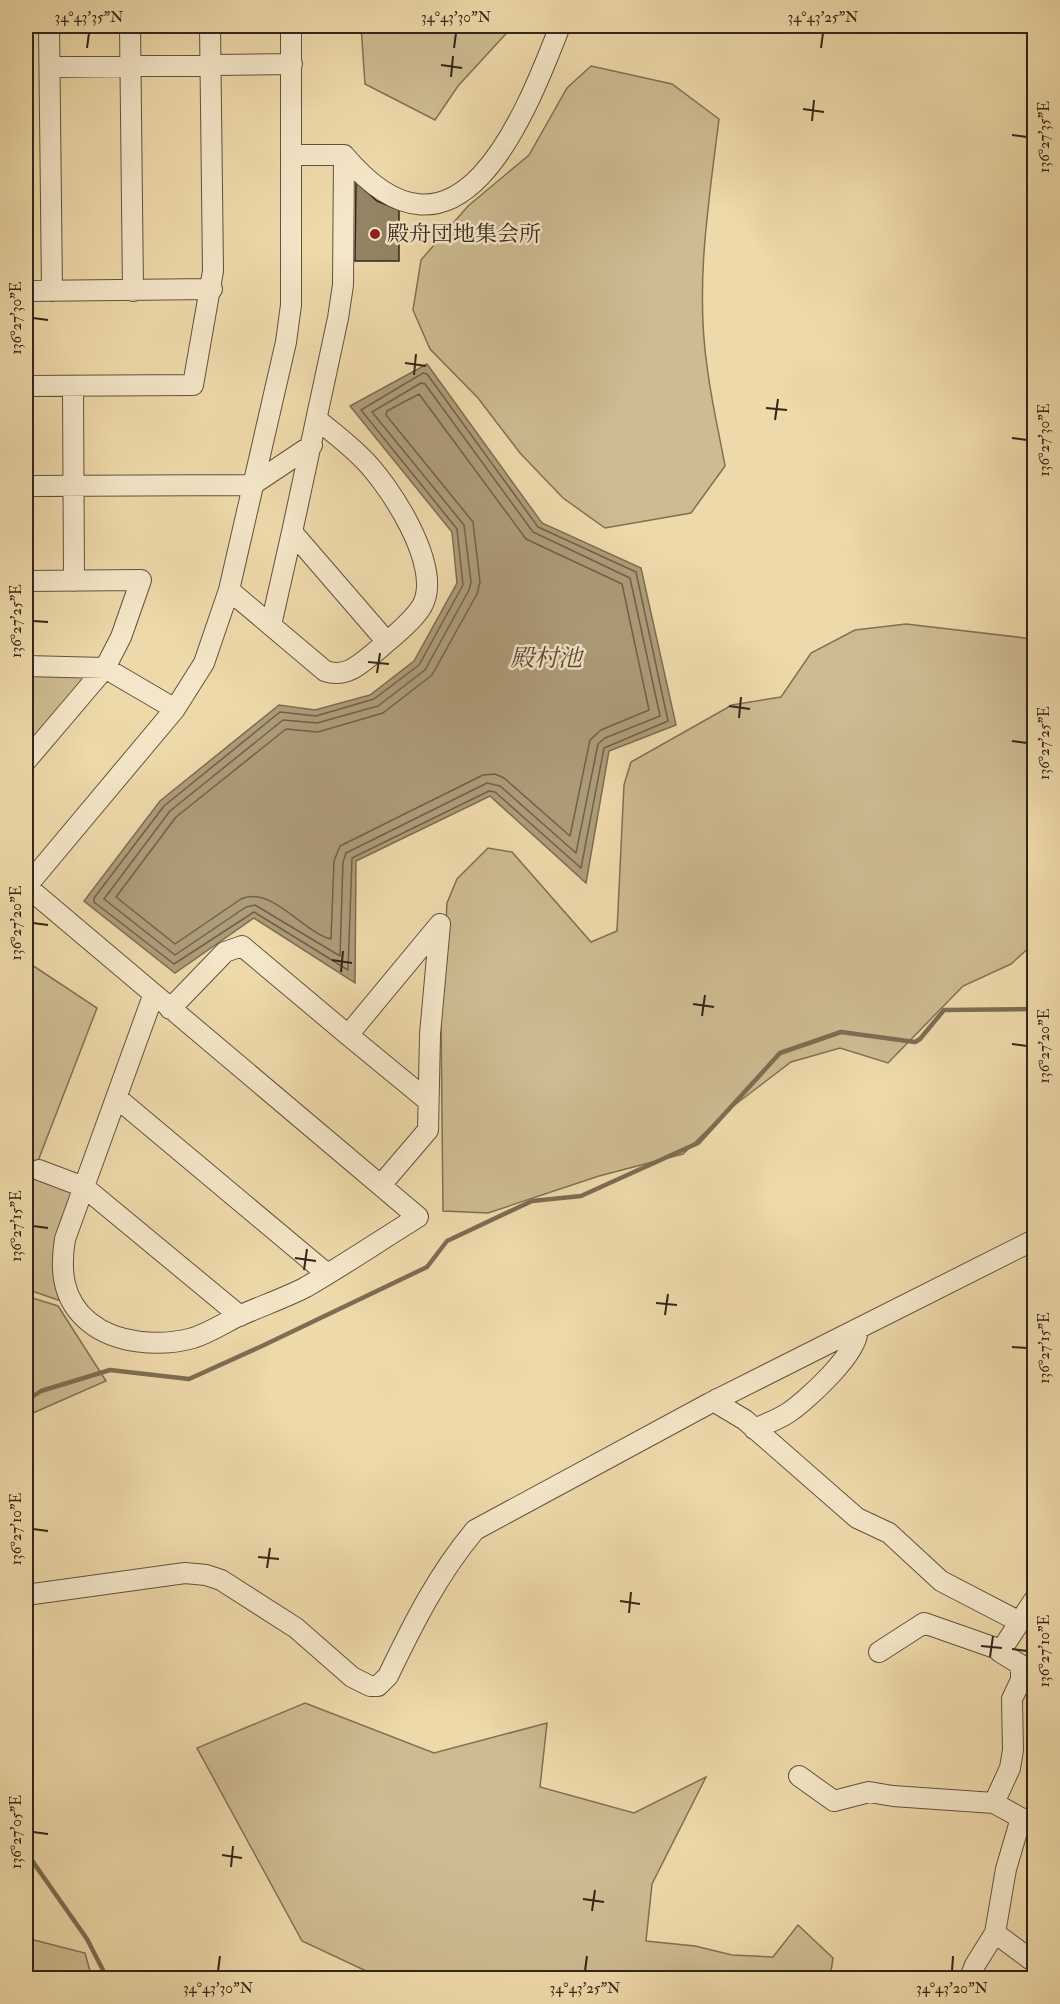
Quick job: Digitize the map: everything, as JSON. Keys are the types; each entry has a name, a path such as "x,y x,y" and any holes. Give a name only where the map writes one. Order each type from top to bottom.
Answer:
{"street":[{"path":"49,26 52,291"},
{"path":"130,26 133,291"},
{"path":"26,386 193,385 212,290 210,26"},
{"path":"153,996 65,1239 61,1264 63,1285 84,1318 111,1336 167,1342 196,1337 305,1287 418,1217 26,887 176,709 204,663 229,590 286,342 291,305 291,26"},
{"path":"292,155 344,155 378,189 406,203 441,201 466,188 488,170 503,149 541,76 560,26"},
{"path":"50,67 292,64"},
{"path":"270,625 333,351 343,285 344,155"},
{"path":"26,291 212,290"},
{"path":"73,386 74,581"},
{"path":"229,590 325,671 333,674 350,672 387,642 421,606 427,575 424,556 391,495 367,464 318,420"},
{"path":"26,486 252,484 312,445"},
{"path":"292,532 387,642"},
{"path":"26,580 141,580 121,638 105,668 26,761"},
{"path":"26,666 105,668 176,709"},
{"path":"348,1035 440,924 430,1034 428,1130 381,1185"},
{"path":"170,1010 225,952 242,946 427,1100"},
{"path":"117,1098 326,1273"},
{"path":"39,1170 84,1187 240,1316"},
{"path":"26,1595 185,1573 206,1575 221,1580 296,1628 352,1677 370,1686 378,1686 388,1677 429,1594 458,1550 476,1530 717,1399 1035,1240"},
{"path":"754,1429 791,1412 819,1388 857,1342 857,1329"},
{"path":"717,1399 720,1405 754,1429 857,1518 889,1533 940,1581 1020,1622"},
{"path":"1001,1650 1035,1600"},
{"path":"879,1652 924,1623 1001,1650 1000,1652 1021,1665 1023,1671 1012,1699 1013,1750 1010,1768 994,1803"},
{"path":"799,1776 834,1801 869,1792 903,1797 994,1803 1021,1818 1006,1869 995,1933 975,1965 970,1978"},
{"path":"995,1933 1035,1962"}],"shaded area":[{"path":"361,26 513,26 458,86 435,120 365,84"},
{"path":"591,66 672,84 719,119 705,242 702,304 709,378 725,466 691,513 605,528 563,498 520,453 478,398 430,349 413,310 421,260 468,206 529,155 567,88"},
{"path":"906,624 1034,639 1034,943 1011,964 963,986 888,1063 840,1048 791,1062 728,1110 683,1154 599,1176 488,1213 443,1211 441,1020 447,903 457,879 488,848 512,852 591,942 617,931 624,785 631,762 732,705 781,697 811,653 855,630"},
{"path":"26,673 81,674 87,677 26,750"},
{"path":"26,961 97,1008 26,1192"},
{"path":"35,1175 73,1193 56,1261 57,1288 61,1301 26,1289 26,1206"},
{"path":"26,1296 58,1306 106,1381 26,1416"},
{"path":"305,1703 434,1753 547,1723 540,1787 634,1813 706,1777 652,1884 646,1941 695,1946 732,1955 773,1957 798,1925 833,1958 830,1978 381,1978 302,1941 197,1748"},
{"path":"26,1938 85,1953 92,1978 26,1978"}],"water":[{"name":"殿村池","path":"427,364 542,523 641,568 676,725 609,751 586,883 490,796 356,861 355,983 254,918 175,973 84,901 160,801 279,705 315,710 370,695 414,661 457,583 452,532 350,406"}],"building":[{"name":"殿舟団地集会所","path":"356,182 377,201 399,210 399,261 355,261"}],"waterway":[{"path":"26,1401 41,1391 110,1370 189,1379 262,1346 427,1267 447,1241 532,1201 581,1196 698,1143 780,1053 841,1032 915,1042 944,1010 1034,1009"},
{"path":"26,1852 87,1939 107,1978"}],"place":[{"name":"殿舟団地集会所","path":"375,234"}]}
